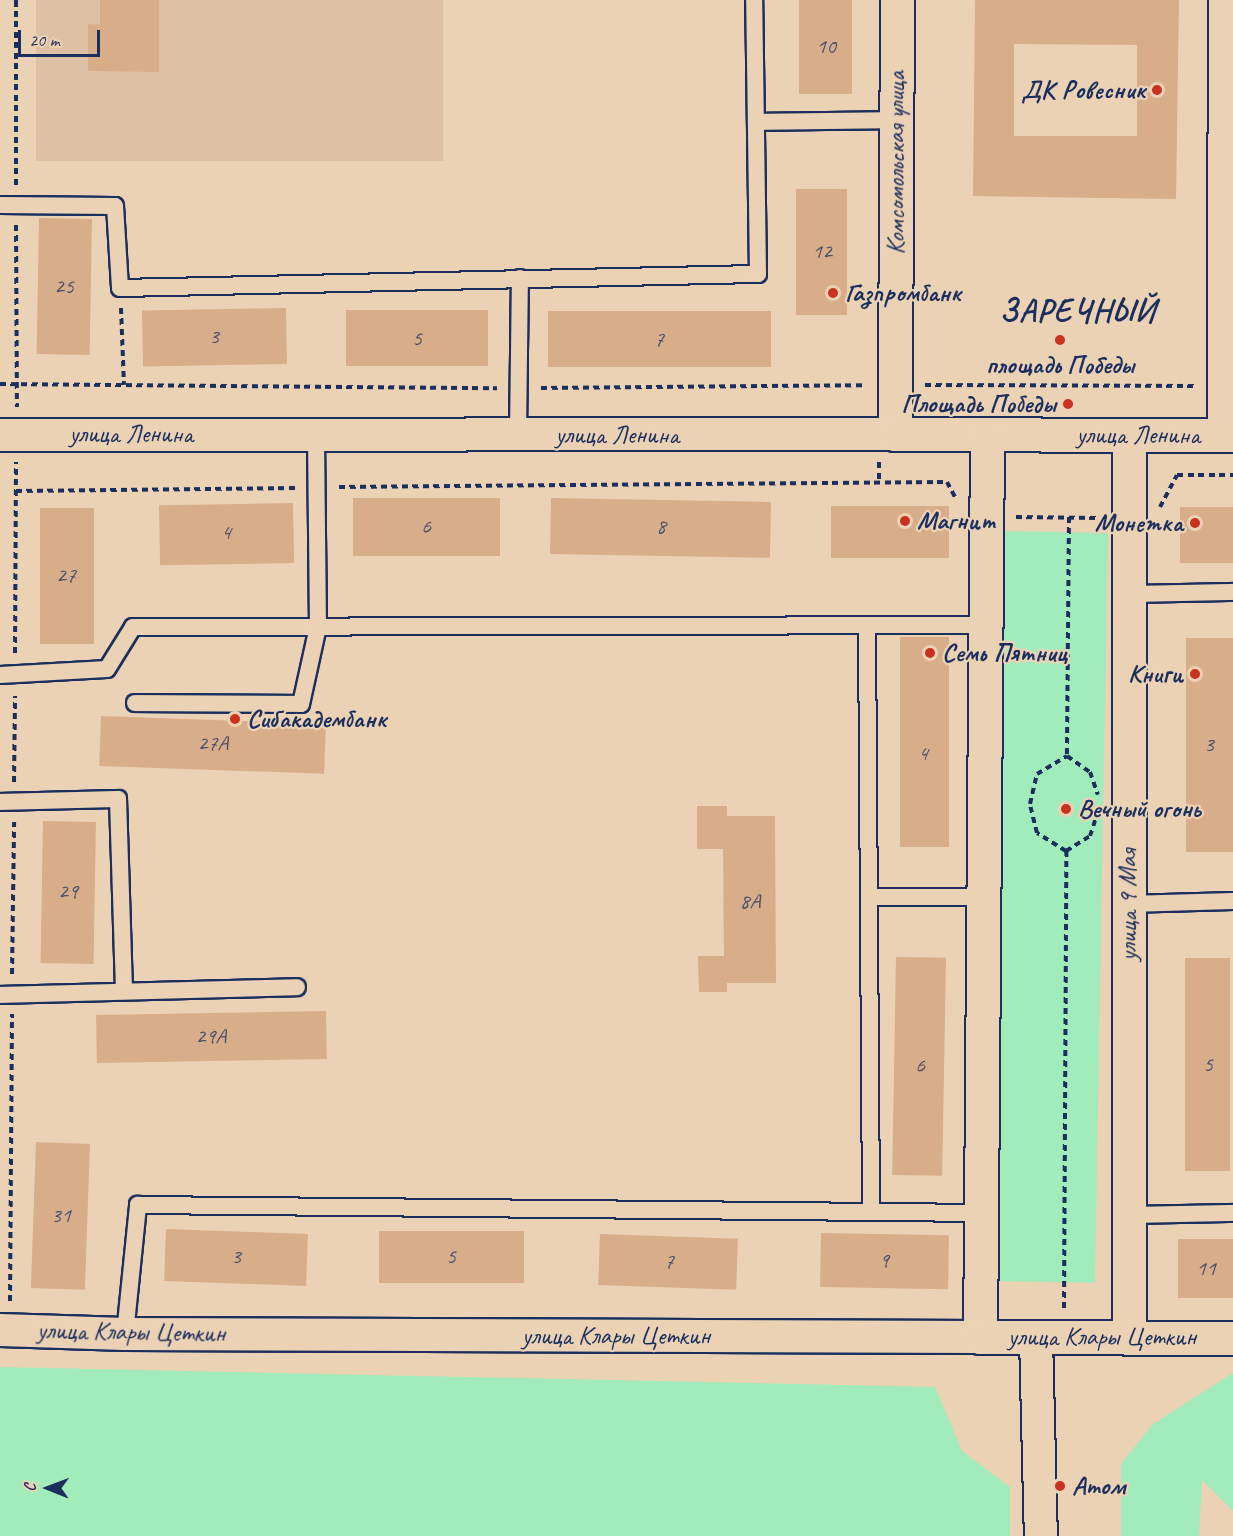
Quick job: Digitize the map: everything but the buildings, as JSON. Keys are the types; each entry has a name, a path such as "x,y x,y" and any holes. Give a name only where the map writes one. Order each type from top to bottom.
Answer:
{"street":[{"name":"Комсомольская улица","path":"895,434 897,0"},
{"path":"1225,0 1229,143 1224,386 1228,435"},
{"name":"улица Ленина","path":"0,435 1228,435"},
{"path":"980,1337 987,435"},
{"name":"улица 9 Мая","path":"1129,435 1127,1215 1129,1338"},
{"name":"улица Клары Цеткин","path":"0,1330 125,1334 1233,1338"},
{"path":"1036,1337 1041,1536"}],"lane":[{"path":"0,206 115,206 120,288 758,274 754,0"},
{"path":"756,122 897,120"},
{"path":"518,435 520,278"},
{"path":"135,703 301,704 318,627 316,435"},
{"path":"1128,594 1233,592"},
{"path":"0,675 107,669 133,627 986,625"},
{"path":"867,626 871,1211"},
{"path":"0,802 118,799 124,990"},
{"path":"869,897 983,897"},
{"path":"1128,904 1233,902"},
{"path":"0,995 297,987"},
{"path":"125,1334 138,1205 980,1213"},
{"path":"1127,1215 1233,1213"}],"path":[{"path":"120,288 124,385"},
{"path":"0,384 519,389 896,385 1224,386"},
{"path":"16,490 947,482 965,517 1154,518 1177,475 1233,475"},
{"path":"1067,756 1069,517"},
{"path":"1066,851 1037,833 1030,804 1037,774 1067,756"},
{"path":"1066,851 1090,836 1101,804 1090,772 1067,756"},
{"path":"1064,1311 1066,851"}],"shaded area":[{"path":"36,0 443,0 443,161 36,161"}],"green space":[{"path":"995,531 1108,533 1095,1283 982,1281"},
{"path":"0,1367 935,1387 962,1451 1010,1487 1010,1536 0,1536"},
{"path":"1233,1373 1233,1511 1202,1480 1199,1536 1121,1536 1121,1464 1153,1424"}],"place":[{"name":"ДК Ровесник","path":"1157,90"},
{"name":"Газпромбанк","path":"833,293"},
{"name":"площадь Победы","path":"1060,340"},
{"name":"Площадь Победы","path":"1068,404"},
{"name":"Магнит","path":"905,521"},
{"name":"Монетка","path":"1195,523"},
{"name":"Семь Пятниц","path":"930,653"},
{"name":"Книги","path":"1195,674"},
{"name":"Сибакадембанк","path":"235,719"},
{"name":"Вечный огонь","path":"1066,809"},
{"name":"Атом","path":"1060,1486"}],"district":[{"name":"ЗАРЕЧНЫЙ","path":"1078,311"}]}
